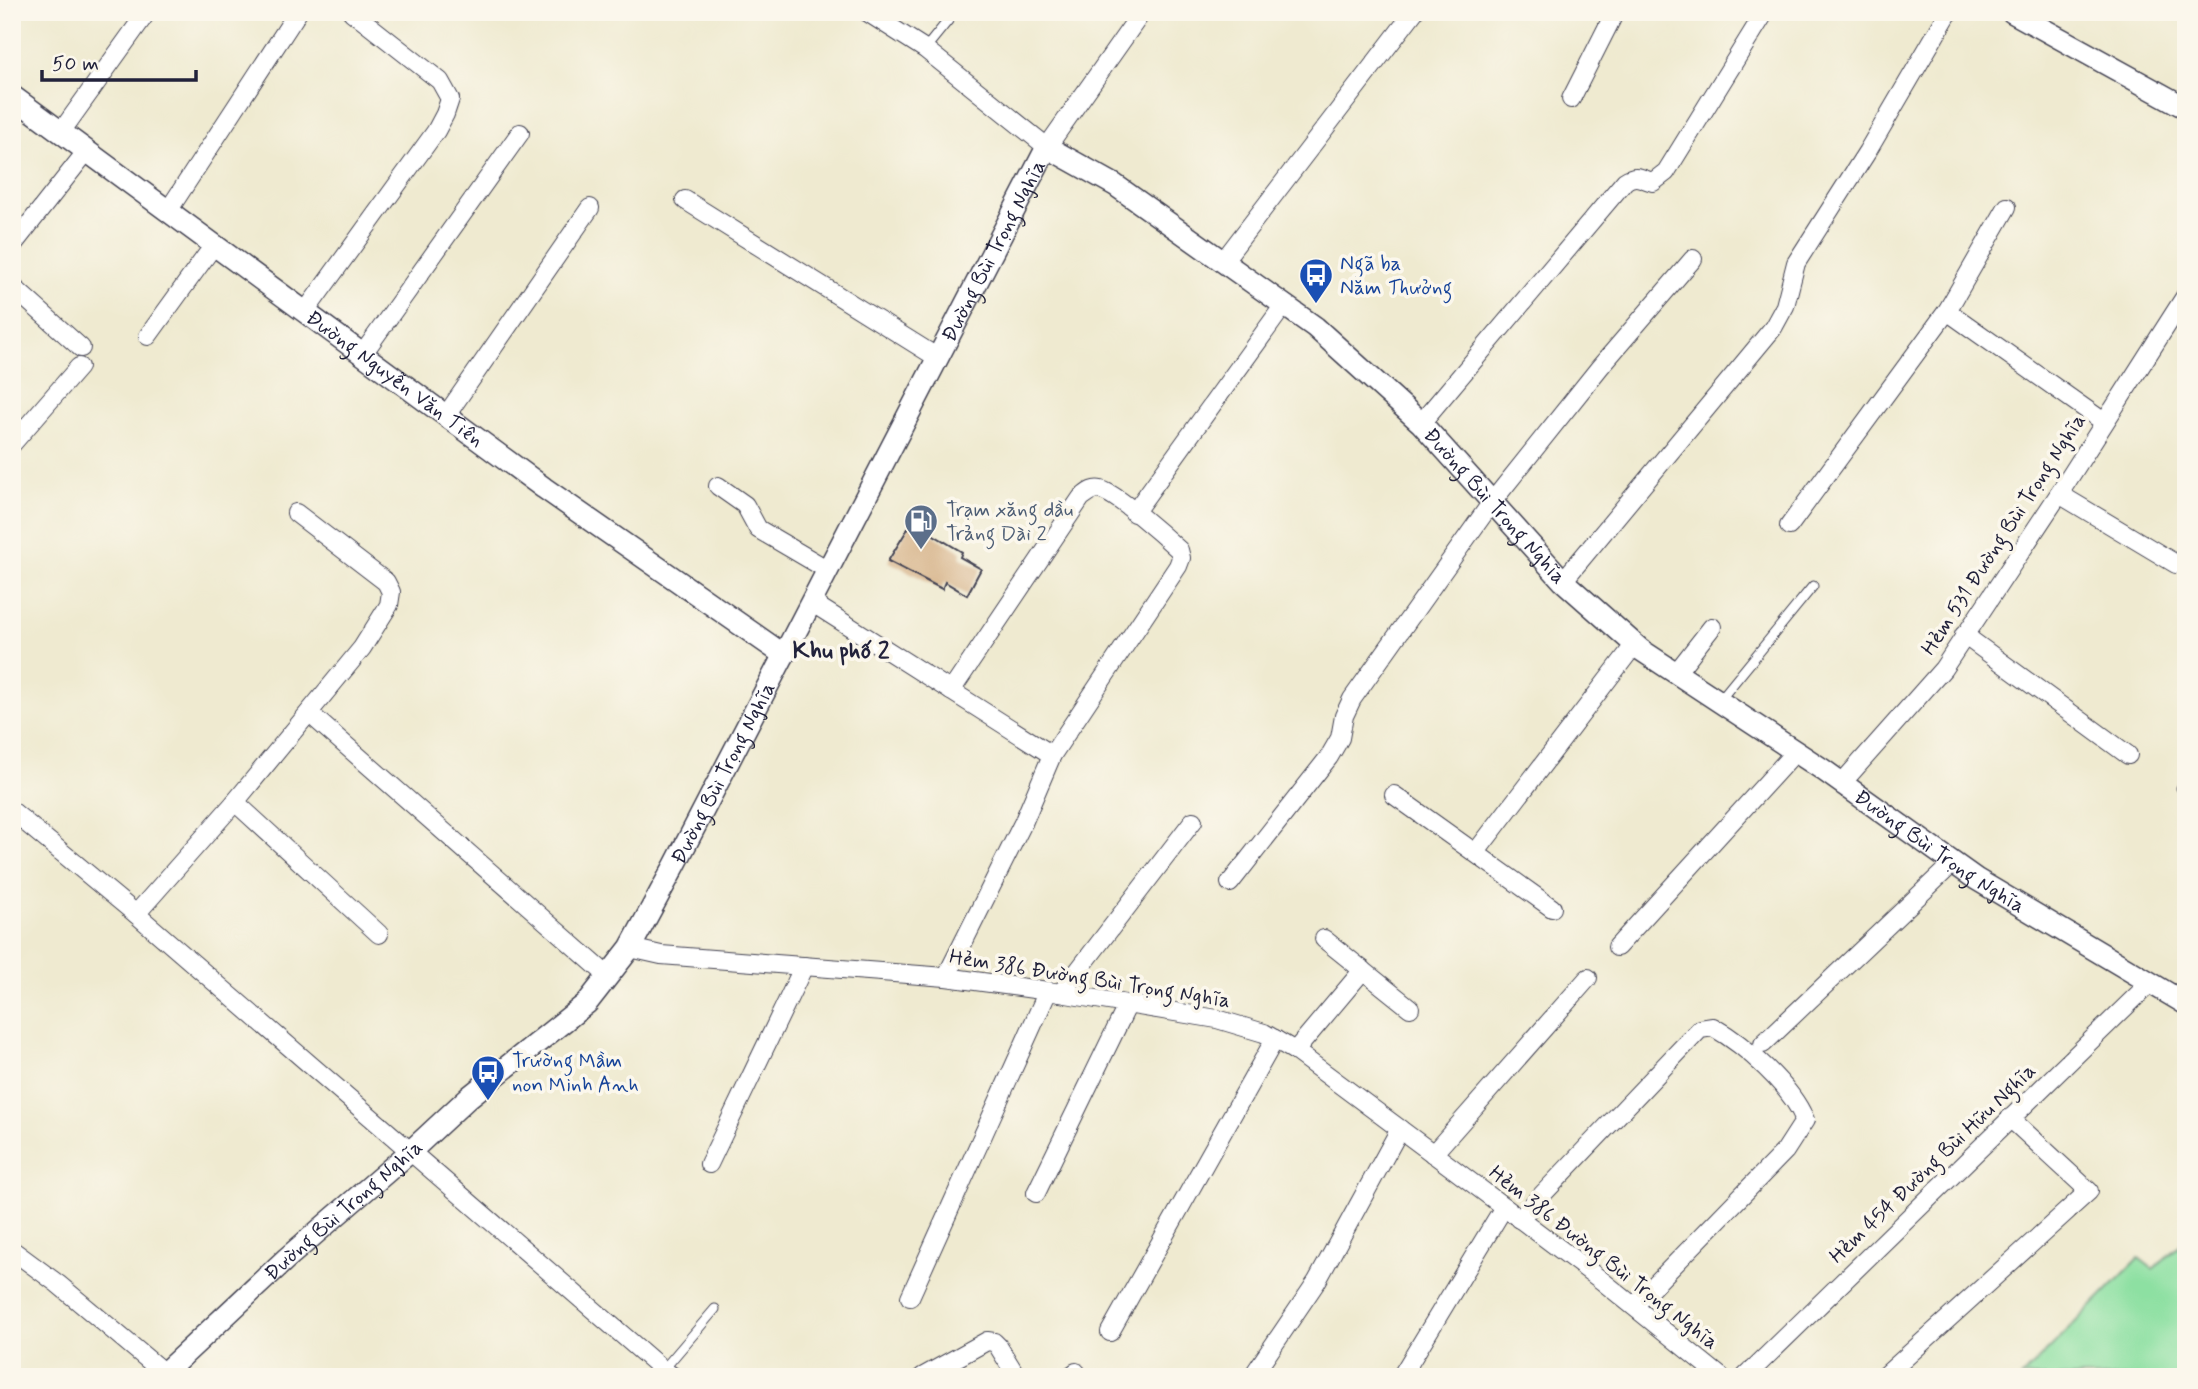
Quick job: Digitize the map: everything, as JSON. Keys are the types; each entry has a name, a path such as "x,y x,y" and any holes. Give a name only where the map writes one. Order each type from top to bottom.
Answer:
{"street":[{"path":"61,132 147,12"},
{"path":"168,211 298,12"},
{"path":"305,312 436,131 450,99 440,81 352,12"},
{"path":"867,12 925,49 1047,147 1142,12"},
{"path":"1224,260 1414,12"},
{"path":"1571,99 1615,12"},
{"path":"1421,423 1625,181 1638,176 1653,182 1666,172 1765,12"},
{"path":"1563,581 1773,328 1785,306 1796,263 1867,152 1949,12"},
{"path":"2012,12 2186,108"},
{"name":"Đường Nguyễn Văn Tiên","path":"12,96 445,417 783,655"},
{"path":"362,355 520,133"},
{"name":"Đường Bùi Trọng Nghĩa","path":"162,1375 287,1258 411,1151 468,1097 587,1003 630,948 676,865 1047,147 1115,185 1315,327 1421,423 1563,581 1635,644 1822,769 1976,879 2186,1004"},
{"path":"12,246 86,152"},
{"path":"685,200 938,358"},
{"path":"1789,526 1947,311 2007,207"},
{"path":"445,417 590,208"},
{"path":"148,335 214,245"},
{"path":"1230,883 1329,757 1340,738 1344,716 1352,699 1492,502 1600,367 1693,259"},
{"path":"12,286 81,348"},
{"name":"Hẻm 531 Đường Bùi Trọng Nghĩa","path":"1840,784 1943,669 2059,495 2186,295"},
{"path":"1134,513 1284,305"},
{"path":"1947,311 2105,422"},
{"path":"15,436 79,367"},
{"path":"718,486 744,505 758,529 828,570"},
{"path":"946,978 1023,823 1052,755 1181,558 1179,550 1102,490 1092,490 1081,498 951,691"},
{"path":"2059,495 2176,564"},
{"path":"136,914 309,713 377,628 389,605 391,592 386,583 296,513"},
{"path":"811,602 1052,755"},
{"path":"1676,673 1712,627"},
{"path":"1964,635 2128,755"},
{"path":"1476,852 1635,644"},
{"path":"309,713 608,976"},
{"path":"1617,947 1795,752"},
{"path":"1394,795 1552,908"},
{"path":"235,802 379,934"},
{"path":"12,811 411,1151 665,1375"},
{"path":"910,1297 1055,992 1193,821"},
{"path":"1763,1044 1953,863"},
{"path":"1324,939 1410,1008"},
{"name":"Hẻm 386 Đường Bùi Trọng Nghĩa","path":"630,948 661,955 946,978 1055,992 1217,1018 1264,1033 1296,1051 1520,1219 1721,1377"},
{"path":"709,1164 804,966"},
{"path":"1296,1051 1363,970"},
{"path":"1433,1154 1588,978"},
{"name":"Hẻm 454 Đường Bùi Hữu Nghĩa","path":"1745,1377 2151,982"},
{"path":"1037,1193 1128,1004"},
{"path":"1520,1219 1700,1029 1713,1027 1750,1053 1798,1104 1805,1120 1785,1151 1634,1307"},
{"path":"1110,1332 1275,1039"},
{"path":"1884,1377 2089,1191 2010,1118"},
{"path":"1252,1377 1317,1281 1400,1129"},
{"path":"1401,1377 1504,1207"},
{"path":"12,1250 58,1284 162,1375"},
{"path":"922,1377 987,1341 998,1346 1017,1377"}],"lane":[{"path":"925,49 955,12"},
{"path":"1718,701 1813,586"},
{"path":"665,1375 715,1309"}],"green space":[{"path":"2182,1243 2186,1245 2186,1377 2021,1377 2139,1258 2153,1269"}],"building":[{"path":"912,522 962,552 960,557 981,569 967,595 945,582 942,589 888,561"}],"place":[{"name":"Ngã ba Năm Thưởng","path":"1316,305"},
{"name":"Trạm xăng dầu Trảng Dài 2","path":"921,551"},
{"name":"Trường Mầm non Minh Anh","path":"488,1102"}],"district":[{"name":"Khu phố 2","path":"841,650"}]}
